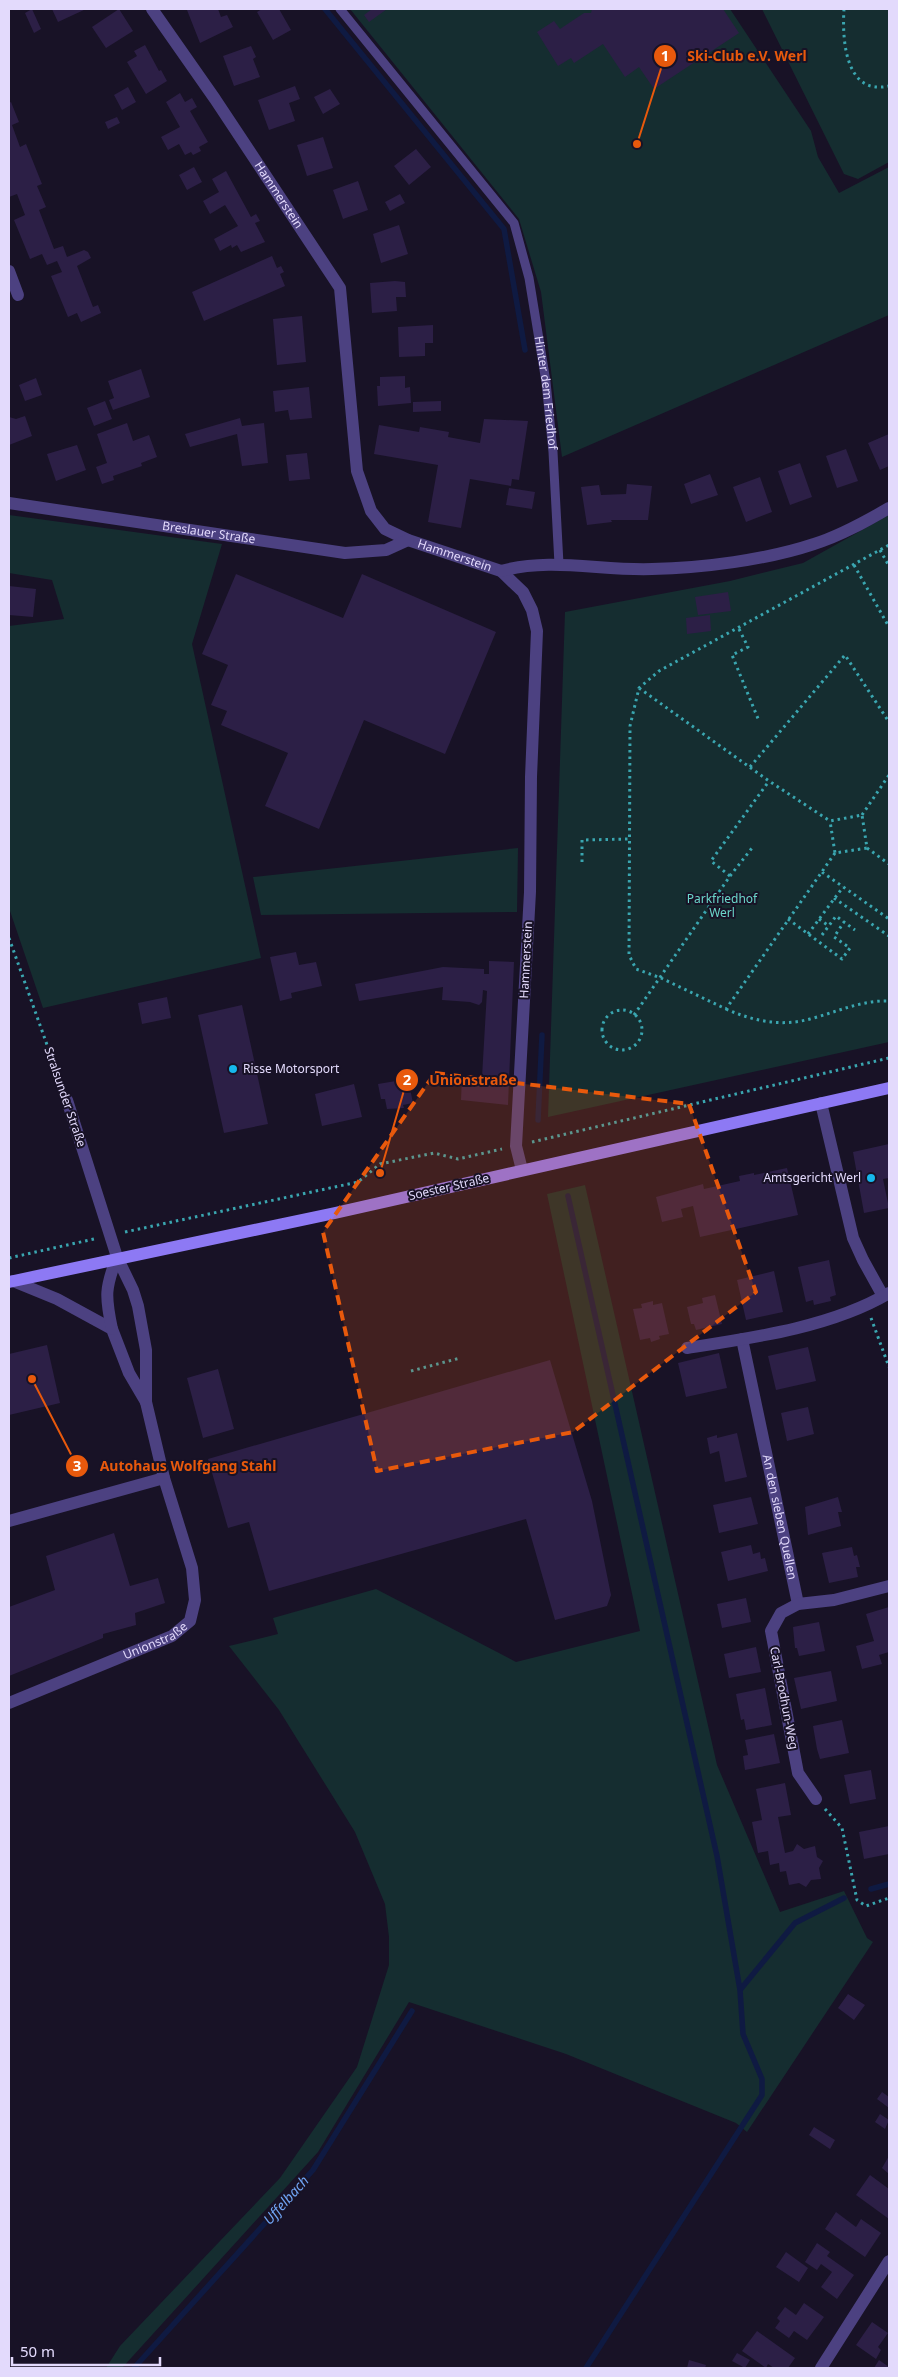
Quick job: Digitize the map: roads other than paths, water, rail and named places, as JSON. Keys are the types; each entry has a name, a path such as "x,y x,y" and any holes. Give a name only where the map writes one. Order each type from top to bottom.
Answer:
{"main road":[{"name":"Soester Straße","path":"11,1281 335,1212 889,1088"}],"street":[{"name":"Hammerstein","path":"152,9 215,99 340,288 357,471 371,512 385,528 408,540 501,571 523,592 532,610 537,631 531,778 530,892 516,1146 522,1170"},
{"path":"9,271 18,295"},
{"name":"Breslauer Straße","path":"9,503 345,553 386,550 408,540"},
{"path":"501,571 524,565 559,564 652,569 738,561 815,544 848,530 889,508"},
{"name":"Stralsunder Straße","path":"67,1100 117,1258"},
{"path":"687,1348 742,1339 842,1316 886,1295 863,1260 853,1238 821,1103"},
{"name":"Unionstraße","path":"117,1258 107,1286 106,1299 112,1329 129,1373 146,1402"},
{"name":"Unionstraße","path":"9,1703 172,1636 190,1621 194,1600 192,1568 164,1478 146,1402 146,1350 139,1312 133,1290 117,1258"},
{"path":"11,1281 57,1299 112,1329"},
{"name":"An den sieben Quellen","path":"742,1339 798,1604"},
{"path":"9,1521 164,1478"},
{"path":"798,1604 834,1600 889,1586"},
{"name":"Carl-Brodhun-Weg","path":"798,1604 781,1612 771,1631 798,1773 816,1799"},
{"path":"821,2368 889,2262"}],"lane":[{"name":"Hinter dem Friedhof","path":"340,9 514,223 529,278 546,382 553,452 559,564"}],"waterway":[{"path":"325,9 504,229 525,350"},
{"path":"538,1120 542,1035"},
{"path":"568,1196 717,1856 740,1990 743,2034 762,2079 762,2095 586,2368"},
{"path":"871,1889 889,1884"},
{"path":"740,1990 795,1923 844,1898"},
{"name":"Uffelbach","path":"134,2368 313,2170 412,2011"}],"place":[{"name":"Ski-Club e.V. Werl","path":"637,144"},
{"name":"Risse Motorsport","path":"233,1069"},
{"name":"Unionstraße","path":"380,1173"},
{"name":"Amtsgericht Werl","path":"871,1178"},
{"name":"Autohaus Wolfgang Stahl","path":"32,1379"}],"park label":[{"name":"Parkfriedhof Werl","path":"722,906"}]}
